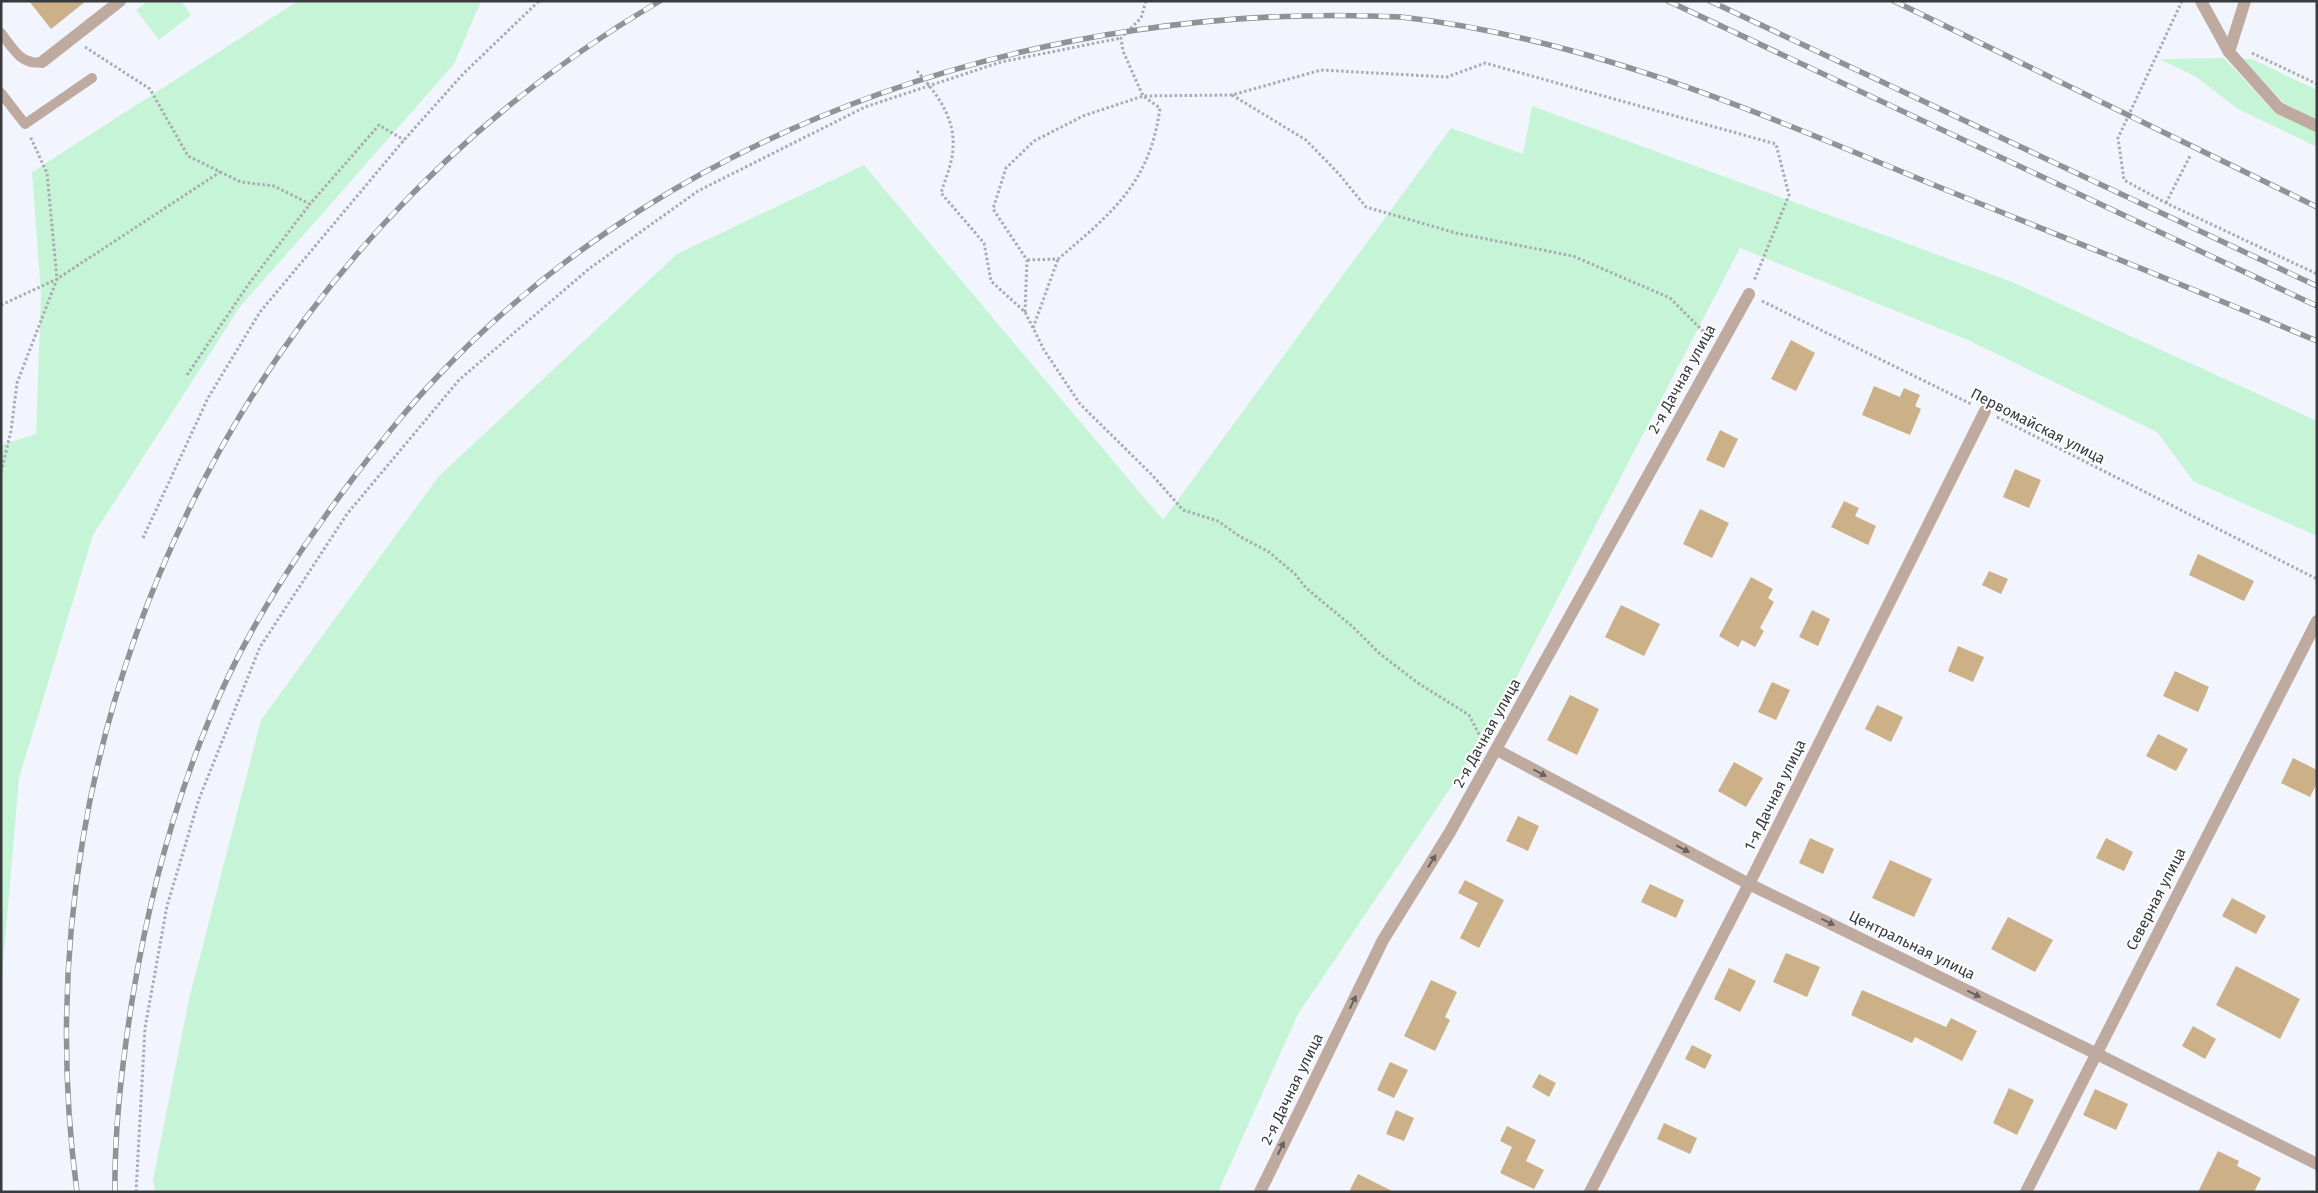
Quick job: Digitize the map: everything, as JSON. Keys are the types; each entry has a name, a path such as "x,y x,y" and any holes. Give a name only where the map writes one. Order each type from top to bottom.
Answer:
{"street":[{"path":"42,62 120,1"},
{"path":"2201,1 2229,52 2279,108 2317,126"},
{"path":"2229,52 2245,1"},
{"name":"2-я Дачная улица","path":"1260,1192 1383,940 1450,832 1497,750 1718,346 1749,294"},
{"name":"1-я Дачная улица","path":"1590,1192 1749,884 1985,411"},
{"name":"Северная улица","path":"2026,1192 2095,1053 2317,621"},
{"name":"Центральная улица","path":"1497,750 1749,884 2317,1164"}],"lane":[{"path":"1,33 24,61 33,64 42,62"},
{"path":"1,93 25,124 92,78"}],"path":[{"path":"143,538 208,398 260,312 404,140 463,74 539,1"},
{"path":"136,1192 145,1028 167,906 199,799 260,647 346,514 459,380 590,268 698,191 865,107 1001,62 1121,38 1141,18 1146,1"},
{"path":"2182,1 2118,138 2124,180 2166,203 2317,274"},
{"path":"72,38 150,89 188,156 241,182 274,186 310,204"},
{"path":"1033,328 1058,259 1100,223 1136,182 1156,136 1160,108 1143,96 1123,51 1121,38"},
{"path":"2229,52 2252,53 2317,84"},
{"path":"1025,312 1028,260 993,209 1006,168 1034,141 1083,116 1143,96 1232,95 1321,70 1447,77 1485,63 1776,144 1789,195 1749,294"},
{"path":"917,71 938,94 951,124 953,148 941,193 984,243 991,281 1025,312 1044,350 1080,404 1183,510 1218,520 1239,536 1270,552 1306,588 1354,627 1379,653 1418,683 1469,715 1480,741 1497,750"},
{"path":"1232,95 1306,140 1339,174 1366,207 1456,233 1573,256 1670,298 1718,346"},
{"path":"1,472 10,431 17,383 57,279 47,173 25,124"},
{"path":"187,375 248,285 310,204 379,124 404,140"},
{"path":"2166,203 2191,154"},
{"path":"1,304 57,279 220,172"},
{"path":"1028,260 1058,259"},
{"name":"Первомайская улица","path":"1749,294 2317,579"}],"green space":[{"path":"148,1 181,1 191,15 159,40 136,10"},
{"path":"298,1 481,1 454,64 240,307 93,535 19,778 1,988 1,445 36,434 41,294 32,172"},
{"path":"2224,58 2274,112 2317,132 2317,147 2238,109 2195,76 2159,59"},
{"path":"2243,59 2252,59 2317,90 2317,119 2284,103"},
{"path":"1532,106 2012,282 2317,421 2317,536 2193,481 2157,432 1968,340 1740,248 1487,734 1298,1014 1218,1192 155,1192 153,1180 189,999 261,720 439,476 677,254 864,165 1163,520 1451,128 1523,154"}],"building":[{"path":"29,1 86,1 51,29"},
{"path":"1791,340 1815,353 1796,391 1771,379"},
{"path":"1874,386 1900,397 1904,388 1920,395 1915,406 1921,409 1910,435 1862,415"},
{"path":"1720,430 1738,439 1724,468 1706,460"},
{"path":"2015,469 2041,480 2029,508 2003,497"},
{"path":"1844,501 1859,508 1855,516 1876,526 1868,545 1831,527"},
{"path":"1700,509 1729,523 1712,558 1683,544"},
{"path":"2198,554 2254,581 2244,601 2189,575"},
{"path":"1989,571 2008,579 2001,594 1982,585"},
{"path":"1751,577 1773,589 1768,598 1774,602 1760,628 1764,631 1755,647 1742,640 1738,647 1719,636"},
{"path":"1621,605 1660,624 1644,656 1605,637"},
{"path":"1812,610 1830,619 1818,646 1799,637"},
{"path":"1958,646 1984,657 1973,682 1948,671"},
{"path":"2175,671 2209,687 2198,712 2163,696"},
{"path":"1772,682 1790,690 1776,720 1758,712"},
{"path":"1570,695 1599,709 1577,755 1547,740"},
{"path":"1877,705 1903,717 1891,742 1865,729"},
{"path":"2158,734 2188,749 2176,771 2146,756"},
{"path":"2293,758 2317,770 2317,783 2310,797 2281,783"},
{"path":"1734,762 1763,778 1746,807 1718,791"},
{"path":"1518,816 1539,826 1528,851 1506,841"},
{"path":"1810,838 1834,849 1823,874 1799,863"},
{"path":"2106,838 2133,852 2124,871 2096,858"},
{"path":"1890,860 1932,879 1914,917 1872,898"},
{"path":"1465,880 1504,900 1479,948 1460,938 1478,903 1458,893"},
{"path":"1650,884 1684,900 1676,918 1641,902"},
{"path":"2232,898 2266,916 2256,934 2222,916"},
{"path":"2008,917 2053,940 2035,972 1991,949"},
{"path":"1786,953 1820,967 1807,997 1773,982"},
{"path":"2236,966 2300,999 2280,1039 2216,1005"},
{"path":"1729,968 1756,981 1740,1012 1714,999"},
{"path":"1431,980 1457,992 1445,1017 1450,1020 1435,1051 1404,1036"},
{"path":"1862,990 1946,1027 1951,1018 1977,1031 1962,1061 1915,1037 1912,1043 1851,1015"},
{"path":"2193,1026 2216,1039 2205,1059 2182,1046"},
{"path":"1692,1045 1712,1055 1705,1069 1685,1059"},
{"path":"1390,1062 1408,1070 1394,1098 1377,1090"},
{"path":"1539,1074 1556,1083 1549,1097 1532,1087"},
{"path":"2009,1088 2034,1100 2017,1135 1993,1123"},
{"path":"2095,1089 2128,1104 2116,1130 2083,1115"},
{"path":"1396,1110 1414,1118 1404,1141 1386,1134"},
{"path":"1664,1123 1697,1138 1690,1154 1657,1139"},
{"path":"1507,1126 1536,1140 1526,1161 1544,1170 1534,1189 1500,1173 1512,1147 1500,1141"},
{"path":"2218,1151 2239,1161 2237,1166 2261,1178 2254,1192 2198,1192"},
{"path":"1358,1174 1394,1192 1349,1192"}],"railway":[{"path":"77,1192 67,1014 83,839 124,670 189,509 277,359 385,222 513,102 660,1"},
{"path":"1668,1 2317,306"},
{"path":"1710,1 2317,286"},
{"path":"1894,1 2317,207"},
{"path":"115,1192 117,1120 128,1025 148,918 181,795 211,716 241,651 270,599 319,524 374,451 428,387 535,286 642,209 757,145 879,94 1006,56 1137,30 1269,17 1401,17 1471,27 1539,42 1606,61 1673,82 1739,106 2317,341"}]}
